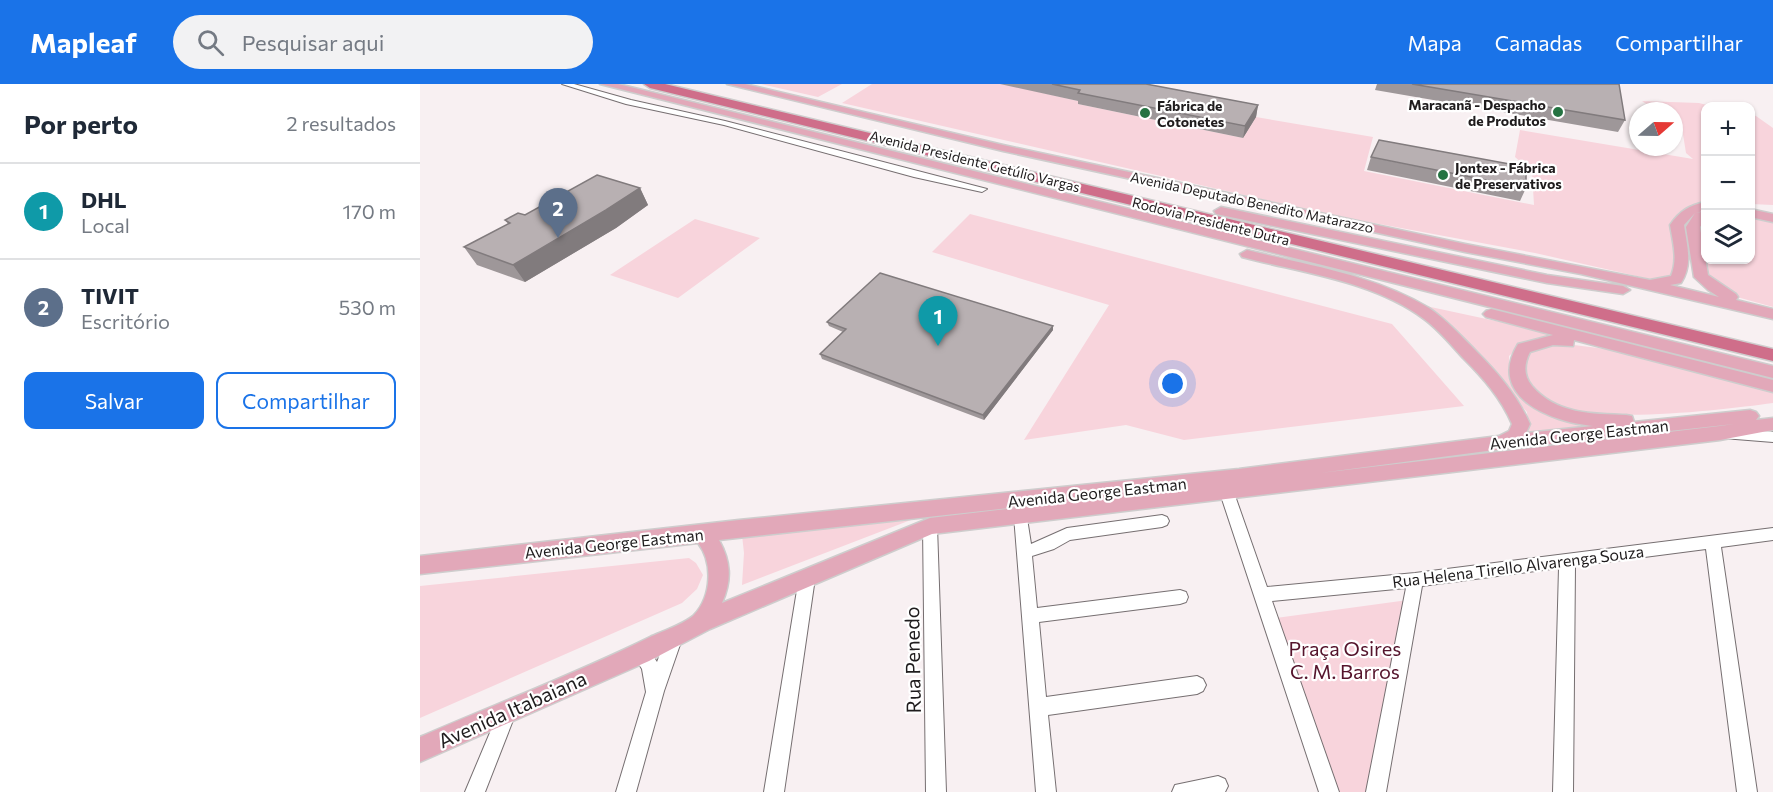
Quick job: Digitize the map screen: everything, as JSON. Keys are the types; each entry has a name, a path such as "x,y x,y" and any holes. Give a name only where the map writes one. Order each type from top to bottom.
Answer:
{"highway":[{"name":"Rodovia Presidente Dutra","path":"650,84 1773,355"},
{"name":"Rodovia Presidente Dutra","path":"679,84 1773,341"},
{"path":"690,105 995,168"},
{"path":"1153,207 1221,229 1426,285"},
{"path":"1525,296 1592,320 1773,363"}],"main road":[{"name":"Avenida Presidente Getúlio Vargas","path":"605,84 1157,222 1426,285"},
{"name":"Avenida Deputado Benedito Matarazzo","path":"732,84 1014,151 1465,248 1524,257 1773,312"},
{"path":"929,164 943,171 1049,203 1276,262 1383,293 1422,311 1442,326 1479,364 1513,405 1521,424 1516,435 1502,442"},
{"path":"1755,206 1773,207"},
{"path":"1616,277 1660,284 1676,280 1683,269 1683,255 1677,225 1683,215 1701,207"},
{"name":"Avenida Deputado Benedito Matarazzo","path":"1221,211 1546,279 1639,292 1773,326"},
{"path":"1755,214 1773,218"},
{"path":"1701,216 1693,226 1701,277 1713,287 1736,299 1773,312"},
{"path":"1276,262 1368,281 1613,347 1773,386"},
{"path":"1426,285 1773,372"},
{"path":"1613,347 1553,340 1533,344 1524,348 1516,362 1519,382 1533,400 1563,415 1716,427"},
{"name":"Avenida George Eastman","path":"604,668 641,653 702,622 930,526 1716,427 1773,413"},
{"name":"Avenida George Eastman","path":"420,565 703,534 773,524 1239,476 1502,442 1773,424"},
{"path":"702,622 717,590 720,569 715,548 703,534"},
{"name":"Avenida Itabaiana","path":"420,750 604,668"}],"street":[{"path":"566,84 629,102 725,123 982,189"},
{"path":"1716,427 1773,437"},
{"path":"1226,490 1329,792"},
{"path":"1021,516 1046,792"},
{"path":"1026,552 1049,544 1067,534 1162,521"},
{"name":"Rua Penedo","path":"930,526 936,792"},
{"name":"Rua Helena Tirello Alvarenga Souza","path":"1262,595 1414,580 1773,534"},
{"path":"1713,541 1747,792"},
{"path":"1563,792 1567,559"},
{"path":"774,792 807,578"},
{"path":"1376,792 1414,580"},
{"path":"1031,616 1180,597"},
{"path":"626,792 655,691 675,636"},
{"path":"641,653 650,666 655,691"},
{"path":"1040,707 1197,685"},
{"path":"475,792 508,710"},
{"path":"1182,792 1218,786"}],"green space":[{"path":"761,84 842,84 818,97"},
{"path":"872,84 1004,84 1078,101 1078,104 1243,138 1256,117 1373,137 1364,171 1534,205 1532,172 1515,157 1520,130 1629,148 1629,156 1675,156 1693,159 1686,153 1683,134 1683,102 1699,103 1701,104 1701,205 1691,206 1676,217 1672,234 1677,267 1669,277 1654,280 1535,253 1331,215 842,103"},
{"path":"1755,116 1773,128 1773,205 1755,204"},
{"path":"970,214 1392,324 1464,406 1184,440 1126,425 1024,440 1109,305 932,252"},
{"path":"1755,216 1773,220 1773,307 1737,297 1706,278 1703,264 1755,264"},
{"path":"695,219 760,238 678,298 610,275"},
{"path":"1701,223 1701,250 1697,228"},
{"path":"1426,306 1565,336 1548,337 1522,345 1509,356 1510,376 1544,413 1593,430 1529,436 1527,412"},
{"path":"1566,344 1606,349 1773,388 1773,403 1690,412 1624,415 1567,409 1544,400 1524,379 1525,357 1529,353 1544,346"},
{"path":"916,518 742,585 744,553 742,535"},
{"path":"689,558 696,563 703,575 697,589 682,603 420,718 420,586"},
{"name":"Praça Osires C. M. Barros","path":"1408,600 1368,792 1337,792 1276,618"}],"building":[{"path":"1052,84 1146,84 1258,105 1245,126 1078,93 1080,90"},
{"path":"1412,84 1619,84 1625,120"},
{"path":"1379,140 1526,167 1526,188 1371,157"},
{"path":"597,175 640,188 513,265 464,247 510,223 505,220 518,213 525,215"},
{"path":"880,273 1053,326 983,415 820,354 846,329 827,322"}],"place":[{"name":"Maracanã - Despacho de Produtos","path":"1558,112"},
{"name":"Fábrica de Cotonetes","path":"1145,113"},
{"name":"Jontex - Fábrica de Preservativos","path":"1443,175"},
{"name":"TIVIT","path":"558,238"},
{"name":"DHL","path":"938,346"}]}
